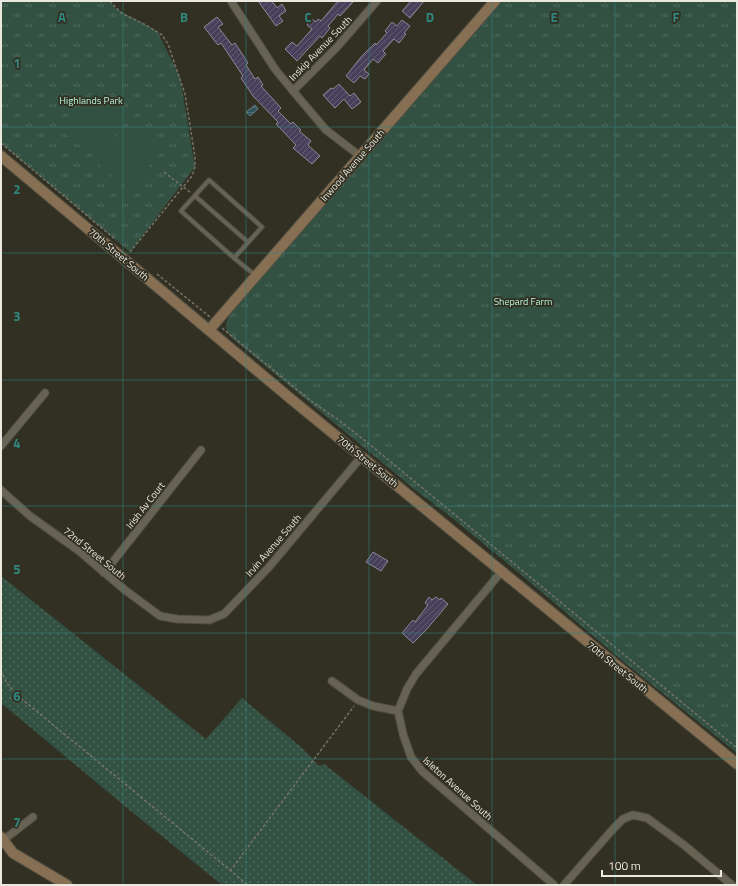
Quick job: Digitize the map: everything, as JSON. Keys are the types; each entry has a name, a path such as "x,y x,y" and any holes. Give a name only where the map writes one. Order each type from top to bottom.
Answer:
{"main road":[{"name":"Inwood Avenue South","path":"209,330 494,1"},
{"name":"70th Street South","path":"1,156 291,399 737,764"},
{"path":"2,840 13,854 67,885"}],"street":[{"path":"231,1 275,69 293,91 326,130 360,156"},
{"name":"Inskip Avenue South","path":"293,91 337,47 377,1"},
{"path":"1,446 46,392"},
{"name":"Irish Av Court","path":"104,573 201,450"},
{"name":"Irvin Avenue South","path":"183,620 209,620 224,614 269,567 362,456"},
{"name":"72nd Street South","path":"1,490 30,516 78,551 160,616 183,620"},
{"path":"332,681 358,700 373,706 398,711 407,689 416,674 502,571"},
{"name":"Isleton Avenue South","path":"398,711 403,734 411,757 422,771 554,885"},
{"path":"564,885 613,829 623,819 633,815 647,818 684,845 732,885"},
{"path":"2,840 32,817"}],"lane":[{"path":"234,258 262,227 209,180 181,211 234,258 256,275"},
{"path":"195,196 248,242"}],"path":[{"path":"110,1 121,13 146,25 162,35 168,44 185,94 195,157 195,168 192,176 130,252"},
{"path":"1,143 120,243"},
{"path":"164,172 195,196"},
{"path":"157,274 202,311"},
{"path":"232,336 311,401 340,421 386,458 737,748"},
{"path":"1,670 6,682 18,696 248,885"},
{"path":"230,871 358,700"}],"green space":[{"name":"Highlands Park","path":"1,1 110,1 115,8 157,31 180,77 195,167 130,252 1,143"},
{"name":"Shepard Farm","path":"500,1 737,1 737,753 625,663 518,572 414,489 233,339 226,327 227,320 231,312"},
{"path":"97,88 131,116 96,158 62,131"},
{"path":"134,119 166,145 130,190 98,164"},
{"path":"1,576 206,739 242,698 301,747 319,766 324,764 477,885 222,885 1,703"}],"water":[{"path":"255,105 258,109 250,116 246,112"}],"building":[{"path":"258,1 272,1 277,8 282,4 286,11 279,16 283,21 276,26"},
{"path":"338,1 354,1 340,16 338,14 328,26 330,28 322,38 320,36 297,61 285,49 292,42 297,46 312,29 307,25 312,19 316,22 318,19 321,21"},
{"path":"411,1 424,1 410,18 402,11"},
{"path":"217,17 223,24 218,27 232,45 235,43 248,63 246,65 255,79 258,77 263,85 261,86 281,108 278,111 291,124 293,122 301,130 299,131 311,141 308,145 320,156 312,164 293,148 296,145 276,124 278,122 253,96 241,78 243,76 221,43 218,45 204,27"},
{"path":"402,20 410,26 404,33 406,34 399,43 394,39 383,51 386,54 378,63 373,59 364,70 369,74 365,79 360,76 354,83 346,76 361,57 375,43 376,45 387,33 385,31 392,22 397,26"},
{"path":"339,84 350,96 354,93 361,102 352,109 344,99 335,108 323,95 331,88 333,89"},
{"path":"373,552 388,561 381,571 366,562"},
{"path":"429,597 432,600 436,597 440,600 441,598 448,604 413,643 402,633 413,620 415,622 428,605 425,603"}]}
